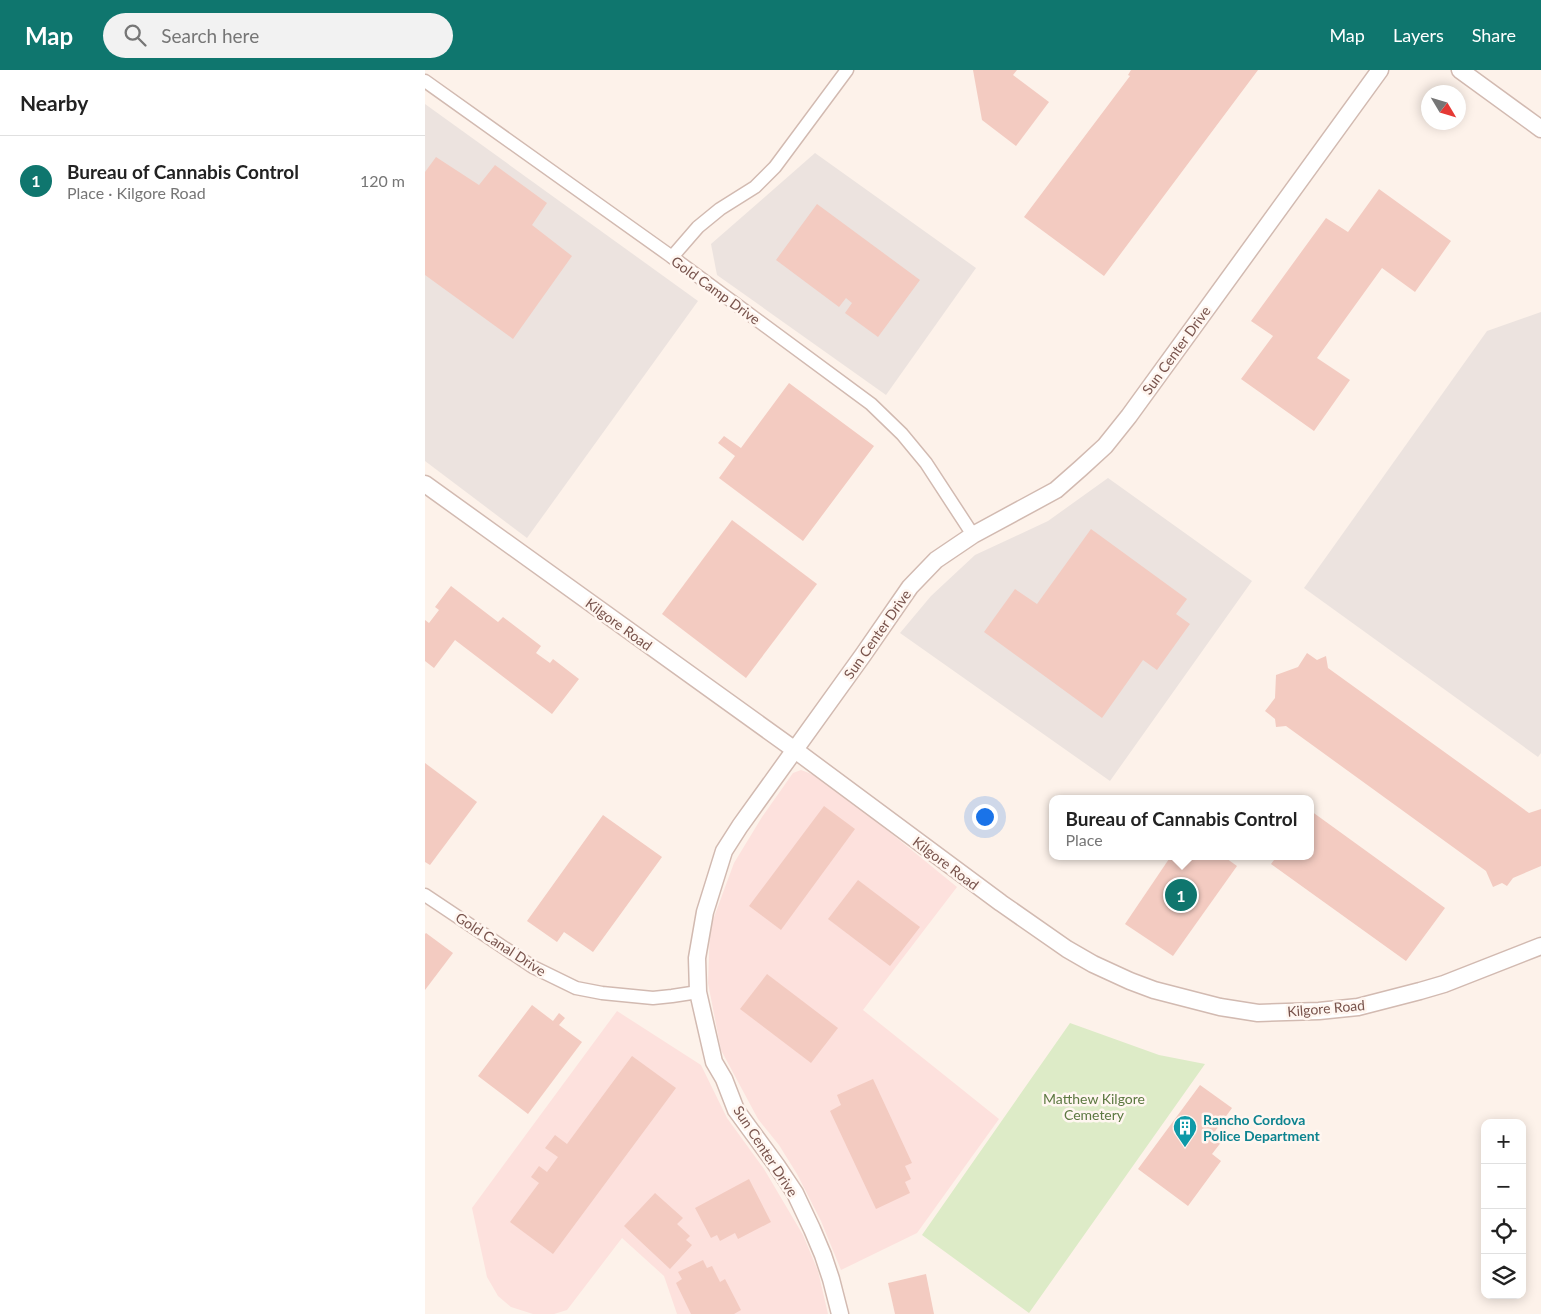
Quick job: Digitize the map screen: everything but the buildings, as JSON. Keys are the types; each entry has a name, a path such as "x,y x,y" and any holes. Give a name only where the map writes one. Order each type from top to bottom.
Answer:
{"street":[{"path":"672,257 698,227 755,186 775,167 847,70"},
{"name":"Sun Center Drive","path":"840,1314 823,1255 795,1194 736,1110 724,1079 714,1062 698,992 697,958 705,912 724,851 910,587 936,560 973,535 1056,490 1105,446 1129,416 1380,70"},
{"path":"1460,70 1541,129"},
{"name":"Gold Camp Drive","path":"425,81 672,257 871,404 902,434 922,458 973,535"},
{"name":"Kilgore Road","path":"425,484 795,750 1001,903 1067,949 1093,964 1130,981 1189,1000 1220,1007 1258,1013 1319,1011 1358,1007 1444,984 1541,946"},
{"name":"Gold Canal Drive","path":"425,895 533,967 576,988 602,993 653,998 698,992"}],"shaded area":[{"path":"425,104 698,301 527,538 425,461"},
{"path":"815,153 976,268 886,395 717,275 711,244"},
{"path":"1541,312 1541,753 1538,757 1304,588 1487,331"},
{"path":"1108,478 1252,581 1110,781 900,633 931,596 975,555 1048,521"},
{"path":"801,770 828,782 957,887 863,1010 999,1119 917,1233 841,1270 821,1221 797,1174 779,1145 758,1119 721,1050 708,983 710,928 734,863 762,817 793,773"},
{"path":"617,1011 701,1065 727,1118 764,1169 803,1235 818,1271 828,1314 677,1314 664,1276 622,1238 567,1310 554,1314 533,1314 511,1307 498,1296 487,1277 472,1208"}],"green space":[{"name":"Matthew Kilgore Cemetery","path":"1070,1023 1159,1055 1205,1064 1029,1313 922,1235"}],"place":[{"name":"Bureau of Cannabis Control","path":"1181,895"},
{"name":"Rancho Cordova Police Department","path":"1185,1148"}]}
